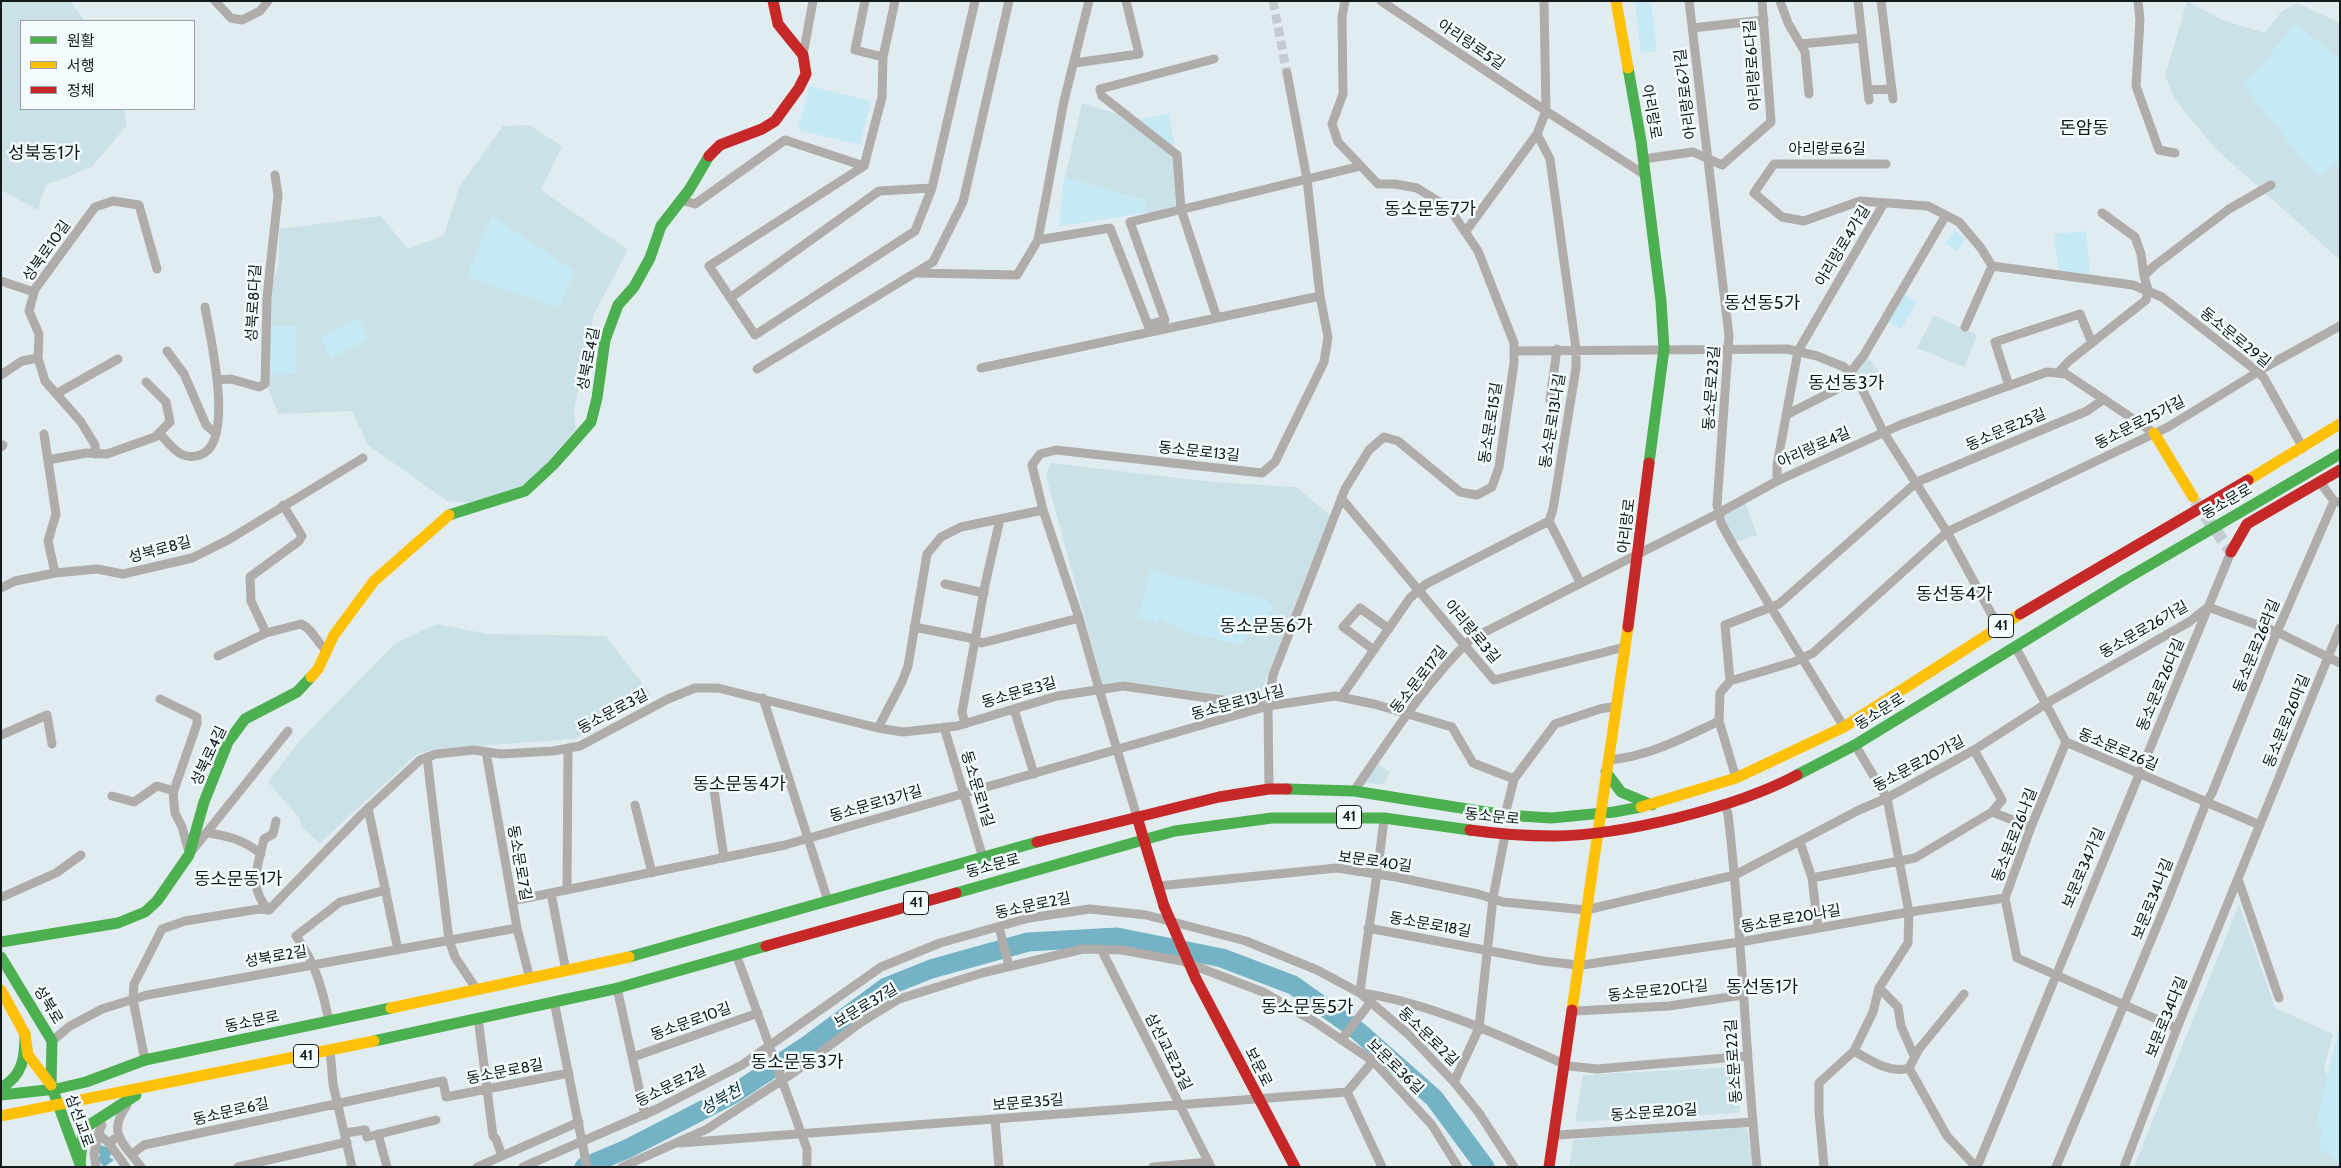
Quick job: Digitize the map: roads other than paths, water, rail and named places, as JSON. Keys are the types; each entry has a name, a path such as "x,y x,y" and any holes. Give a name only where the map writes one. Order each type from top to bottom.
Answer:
{"main road":[{"path":"773,1 778,24 803,55"},
{"name":"아리랑로","path":"1600,814 1617,706 1664,349 1663,317 1643,159 1616,1"},
{"name":"성북로4길","path":"1,942 118,923 145,912 157,901 189,855 204,802 228,742 245,719 297,692 318,668 334,635 374,582 448,515 525,492 553,465 591,422 597,398 605,340 618,305 634,287 650,258 661,226 681,200 705,160 720,145 762,129 775,121 799,88 806,74 803,55"},
{"name":"동소문로","path":"1,1095 86,1082 146,1060 622,959 983,858 1218,797 1269,789 1354,791 1504,815 1551,818 1600,814 1652,805 1736,778 1844,727 1999,628 2303,448 2340,424"},
{"path":"2154,433 2193,497"},
{"name":"동소문로","path":"1,1116 145,1089 617,988 1175,832 1272,818 1384,818 1505,835 1554,836 1597,832 1645,824 1725,805 1792,778 1855,745 2124,580 2340,454"},
{"path":"2231,552 2247,524 2340,470"},
{"path":"1607,766 1621,792 1652,805"},
{"path":"1549,1167 1576,1011 1581,944 1600,814"},
{"path":"1137,817 1158,886"},
{"name":"보문로","path":"1158,886 1164,906 1196,979 1257,1099 1295,1167"},
{"name":"성북로","path":"1,957 52,1041 51,1087"},
{"path":"1553,1167 1580,965"},
{"path":"1,990 24,1034 28,1055 51,1087"},
{"path":"1,1088 10,1083 25,1061 24,1034"},
{"name":"삼선교로","path":"51,1087 80,1166"},
{"path":"80,1166 83,1129 145,1089"}],"street":[{"path":"215,1 231,18 242,20 260,11 268,1"},
{"path":"803,55 813,1"},
{"path":"865,1 855,50 883,57"},
{"path":"895,1 883,57 882,98 864,166 709,266 755,335 915,231 932,188 975,1"},
{"path":"757,369 933,262 963,202 1009,1"},
{"path":"917,273 1016,275 1038,240 1064,101 1089,1"},
{"path":"1074,63 1139,54 1126,1"},
{"name":"동소문로15길","path":"1269,789 1268,706 1274,675 1341,498 1369,450 1384,437 1398,441 1460,492 1477,495 1492,486 1500,467 1514,363 1514,343 1478,251 1449,208 1417,188 1395,184 1378,184 1338,142 1332,124 1343,94 1342,17 1345,1"},
{"name":"아리랑로5길","path":"1381,1 1546,111 1645,174"},
{"path":"1466,231 1537,134 1546,111 1544,1"},
{"name":"아리랑로6가길","path":"1689,1 1708,157"},
{"name":"아리랑로6다길","path":"1708,157 1722,165 1771,122 1762,1"},
{"path":"1780,1 1788,23 1805,52 1809,94"},
{"path":"1858,1 1869,100"},
{"path":"1881,1 1893,99"},
{"path":"2138,1 2140,20 2136,86 2159,150 2175,153"},
{"name":"아리랑로6가길","path":"1692,28 1764,20"},
{"path":"1800,44 1862,38"},
{"path":"1214,59 1100,90 1102,96 1177,155 1181,209 1217,318"},
{"path":"981,368 1320,296 1307,179 1287,74"},
{"path":"1868,90 1892,89"},
{"name":"동소문로13나길","path":"1537,134 1550,159 1576,349 1576,368 1553,509 1549,521"},
{"path":"681,200 695,204 785,140 864,166"},
{"path":"1643,159 1693,152 1708,157"},
{"name":"동소문로23길","path":"1708,157 1729,336 1717,505 1721,523 1844,727"},
{"name":"아리랑로6길","path":"1884,203 1860,201 1804,220 1782,218 1754,193 1774,164 1886,164"},
{"path":"1038,240 1110,228 1148,325 1165,320 1130,222 1361,166"},
{"name":"성북로8다길","path":"217,380 231,379 259,387 265,384 267,297 278,195 275,175"},
{"path":"2144,276 2216,219 2271,186"},
{"path":"730,298 879,191 932,188"},
{"name":"성북로10길","path":"95,454 95,445 81,422 45,381 38,358 39,334 28,312 34,292 95,208 114,201 139,205 157,269"},
{"path":"1884,203 1928,206 1959,222 1981,248 1992,266 1965,327"},
{"name":"아리랑로4가길","path":"1777,481 1777,465 1798,351 1884,203"},
{"path":"2058,373 2069,361 2146,300 2148,290 2141,254 2134,237 2102,213"},
{"path":"1786,415 1853,376 1946,215"},
{"name":"동소문로29길","path":"1992,266 2133,285 2162,297 2264,378 2303,448"},
{"path":"1,281 34,292"},
{"name":"동소문로13길","path":"1137,817 1099,690 1080,618 1043,510 1032,465 1040,454 1056,450 1262,473 1276,462 1324,362 1328,337 1320,296"},
{"path":"159,433 181,454 193,457 202,455 214,444 219,417 217,380 205,307"},
{"path":"2009,386 1995,342 2080,314 2092,343"},
{"name":"동소문로25가길","path":"1947,532 2154,433 2340,326"},
{"path":"1514,351 1557,349 1787,348 1817,356 1844,368 1853,376 1884,433 1917,482 1947,532 1999,628"},
{"path":"1550,400 1557,349"},
{"path":"167,350 184,374 206,425 216,434"},
{"path":"1,375 22,360 38,358"},
{"path":"56,394 118,359"},
{"name":"아리랑로4길","path":"1638,552 1719,513 1777,481 1900,425 2047,372 2058,373"},
{"path":"2058,373 2066,374 2154,433"},
{"path":"48,460 86,453 107,454 155,437 170,422 166,402 146,382"},
{"name":"동소문로25길","path":"1917,482 2087,410 2104,399"},
{"path":"44,434 56,514 48,541 55,573"},
{"name":"성북로8길","path":"1,588 15,581 55,573 97,568 124,574 192,558 228,540 363,458"},
{"path":"1730,681 1725,625 1779,604 1917,482"},
{"name":"동소문로26라길","path":"2206,803 2212,793 2276,632 2337,502 2320,482"},
{"name":"아리랑로3길","path":"1341,498 1494,680 1625,647"},
{"path":"266,633 251,601 250,577 298,542 302,536 283,505"},
{"path":"878,728 902,682 908,666 927,554 941,537 961,527 1043,510"},
{"path":"965,724 962,712 1000,519"},
{"path":"1580,582 1549,521 1420,590 1410,598 1341,697 1408,713 1452,727 1473,764 1514,779 1555,724 1600,709 1617,706"},
{"path":"1736,778 1719,721 1720,693 1730,681 1803,658 1813,653 1947,532"},
{"name":"동소문로17길","path":"1354,791 1408,713 1453,656 1465,644 1638,552"},
{"name":"동소문로26다길","path":"2138,774 2231,552"},
{"path":"946,584 984,593"},
{"name":"동소문로26가길","path":"2047,703 2189,622 2208,607 2276,632 2340,663"},
{"path":"1374,650 1343,627 1360,608 1388,629"},
{"path":"914,627 982,643 1080,618"},
{"path":"218,656 266,633 301,624 308,627 320,645 326,650"},
{"name":"동소문로26마길","path":"2260,825 2340,628"},
{"name":"동소문로26길","path":"2015,646 2047,703 2066,742 2260,825"},
{"name":"동소문로3길","path":"270,910 300,876 368,808 420,760 436,754 474,750 501,754 580,746 668,698 695,688 718,688 878,728 903,732 965,724 1057,696 1122,686 1268,706"},
{"name":"동소문로13나길","path":"1117,751 1268,706 1334,696 1341,697"},
{"path":"763,698 828,901"},
{"name":"성북로4길","path":"160,699 197,718 197,724 174,791 175,813 182,827 189,855"},
{"name":"동소문로20가길","path":"1586,910 1735,875 1859,810 1887,798 1974,750 2047,703"},
{"path":"1014,708 1034,774"},
{"path":"1,734 47,715 52,744"},
{"path":"1607,766 1662,748 1719,721"},
{"name":"동소문로11길","path":"944,727 983,858"},
{"path":"189,855 288,731"},
{"name":"동소문로26나길","path":"2056,974 2017,958 2005,898 2031,827 2066,742"},
{"path":"1824,1167 1819,1112 1819,1083 1854,1051 1872,1012 1879,988 1908,942 1909,912 1887,798 1855,745"},
{"path":"567,890 568,748"},
{"path":"1812,878 1915,858 1992,812 2002,800 1974,750"},
{"name":"동소문로13가길","path":"512,901 724,858 808,838 1117,751"},
{"name":"동소문로7길","path":"486,752 516,928 530,979"},
{"path":"427,757 449,940 454,956 477,990"},
{"name":"보문로34가길","path":"1976,1167 2138,774"},
{"name":"동소문로","path":"1504,815 1514,779"},
{"path":"112,796 134,802 157,786 174,791"},
{"path":"714,790 724,858"},
{"name":"보문로34나길","path":"2056,1167 2206,803"},
{"path":"635,805 652,872"},
{"name":"동소문로22길","path":"1725,805 1728,814 1735,875 1757,1167"},
{"path":"368,808 398,950"},
{"path":"1992,812 2031,827"},
{"path":"1384,818 1378,874 1368,928 1360,993 1389,996 1479,1028 1567,1065 1597,1069 1748,1056"},
{"path":"270,910 261,902 254,881 264,839 273,834 276,821"},
{"name":"보문로34다길","path":"2124,1167 2177,1028 2260,825"},
{"path":"208,832 238,838 261,854"},
{"name":"동소문로18길","path":"1454,1082 1479,1028 1493,898 1505,835"},
{"path":"1800,842 1812,878 1818,928"},
{"path":"2,898 56,873 81,855"},
{"name":"보문로40길","path":"1158,886 1337,868 1378,874 1493,898 1502,902 1586,910"},
{"path":"2238,879 2279,998"},
{"path":"329,1021 314,965 296,936 340,902 386,890"},
{"path":"551,894 566,971"},
{"name":"동소문로20나길","path":"1580,965 1740,942 1909,912 2005,898"},
{"path":"146,1060 134,1000 134,984 162,929 194,920 259,909 270,910"},
{"name":"동소문로2길","path":"523,1167 645,1114 742,1065 881,967 940,943 1029,918 1090,909 1146,915 1246,941 1317,970 1360,993 1408,1034 1454,1082 1479,1113 1514,1167"},
{"path":"1000,927 1009,966"},
{"name":"성북로2길","path":"52,1041 70,1026 102,1009 148,994 516,928"},
{"name":"동소문로18길","path":"1368,928 1543,961 1580,965"},
{"name":"보문로37길","path":"622,1167 707,1130 852,1028 899,1000 1009,966 1083,949 1122,950 1182,962"},
{"name":"삼선교로23길","path":"1101,949 1210,1165"},
{"path":"736,954 802,1134 807,1149 808,1167"},
{"name":"보문로36길","path":"1182,962 1262,992 1342,1039 1374,1061 1432,1125 1458,1167"},
{"path":"2056,974 2177,1028"},
{"path":"617,988 645,1114"},
{"path":"1879,988 1898,1007 1901,1026 1914,1056"},
{"path":"1909,1068 1914,1056 1964,994"},
{"name":"동소문로20다길","path":"1576,1011 1669,1006 1743,995"},
{"path":"554,1001 587,1167"},
{"path":"1342,1039 1370,1003"},
{"name":"동소문로10길","path":"633,1058 758,1013"},
{"path":"478,1018 493,1136 496,1138 502,1156"},
{"path":"330,1050 333,1084 352,1167"},
{"path":"1854,1051 1880,1066 1901,1070 1909,1068"},
{"path":"1374,1061 1347,1092 1382,1167"},
{"path":"1909,1068 1947,1136 1976,1167"},
{"name":"동소문로8길","path":"446,1097 569,1074"},
{"name":"동소문로6길","path":"132,1154 144,1146 338,1102 443,1081 446,1097"},
{"path":"141,1167 118,1135 117,1124 118,1117 129,1103 145,1089"},
{"name":"보문로35길","path":"672,1144 1347,1092"},
{"path":"995,1119 999,1167"},
{"path":"238,1167 365,1130 367,1137 436,1120"},
{"path":"477,1167 579,1122"},
{"name":"동소문로20길","path":"1558,1135 1753,1122"},
{"path":"96,1167 94,1154 102,1125"},
{"path":"98,1134 112,1141 126,1167"},
{"path":"378,1134 387,1167"},
{"path":"1153,1167 1210,1165"}],"waterway":[{"name":"성북천","path":"584,1167 627,1149 732,1095 809,1044 886,987 931,969 1028,942 1117,937 1222,958 1293,985 1358,1031 1434,1098 1485,1167"}],"tunnel":[{"path":"1273,1 1287,73"},
{"path":"2195,501 2231,552"}],"district":[{"name":"돈암동","path":"2084,129"},
{"name":"성북동1가","path":"44,154"},
{"name":"동소문동7가","path":"1430,210"},
{"name":"동선동5가","path":"1762,304"},
{"name":"동선동3가","path":"1846,384"},
{"name":"동선동4가","path":"1954,595"},
{"name":"동소문동6가","path":"1266,627"},
{"name":"동소문동4가","path":"739,785"},
{"name":"동소문동1가","path":"238,880"},
{"name":"동선동1가","path":"1762,988"},
{"name":"동소문동5가","path":"1307,1008"},
{"name":"동소문동3가","path":"797,1063"}]}
